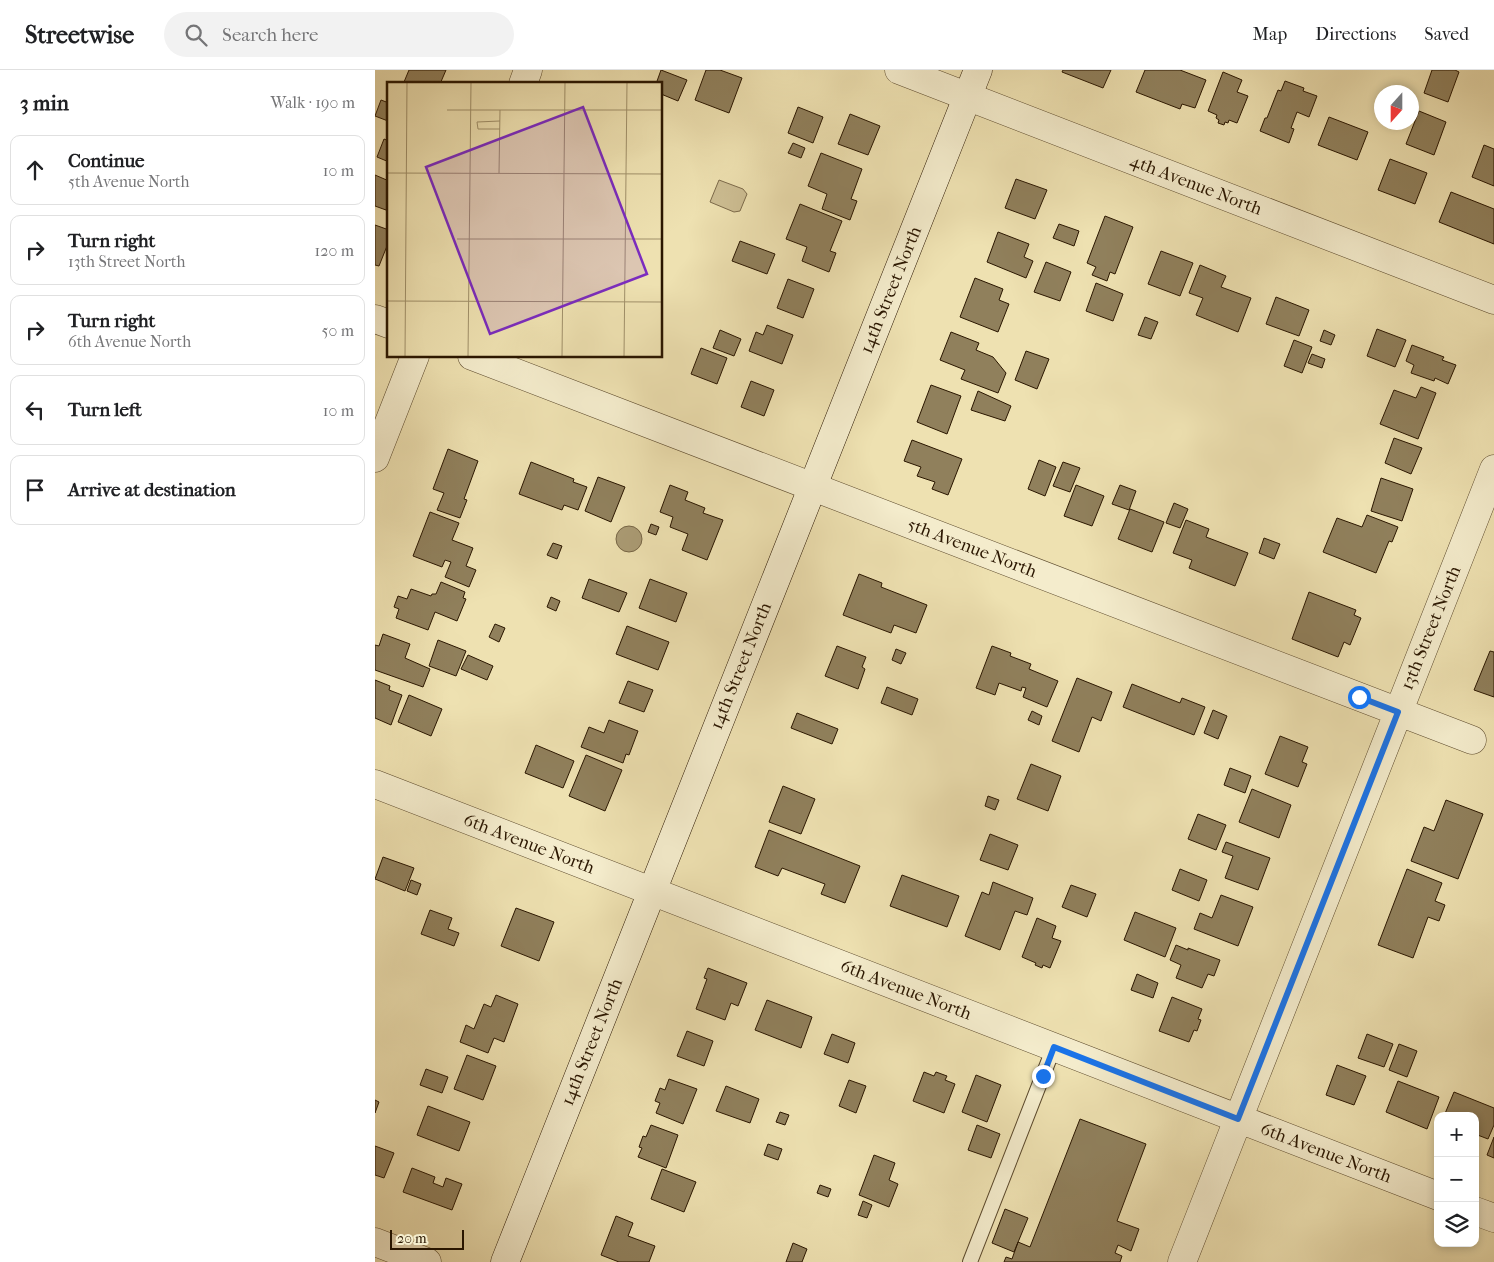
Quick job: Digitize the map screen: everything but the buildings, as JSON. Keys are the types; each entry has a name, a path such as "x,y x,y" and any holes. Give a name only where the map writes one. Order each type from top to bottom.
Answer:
{"street":[{"path":"524,82 528,70"},
{"name":"4th Avenue North","path":"899,70 1494,300"},
{"name":"14th Street North","path":"505,1262 978,70"},
{"path":"375,319 387,323"},
{"path":"375,458 414,358"},
{"name":"5th Avenue North","path":"478,358 1472,740"},
{"name":"13th Street North","path":"1181,1262 1494,469"},
{"name":"6th Avenue North","path":"375,784 1434,1194"},
{"path":"1479,1212 1494,1218"},
{"path":"375,1242 427,1262"}],"lane":[{"path":"970,1262 1054,1047"}],"shaded area":[{"path":"719,180 743,189 747,194 740,211 734,212 710,202"},
{"path":"629,526 638,530 642,539 638,548 629,552 620,548 616,539 620,530"}],"route":[{"path":"1043,1076 1054,1047 1238,1119 1398,712 1359,697"}]}
